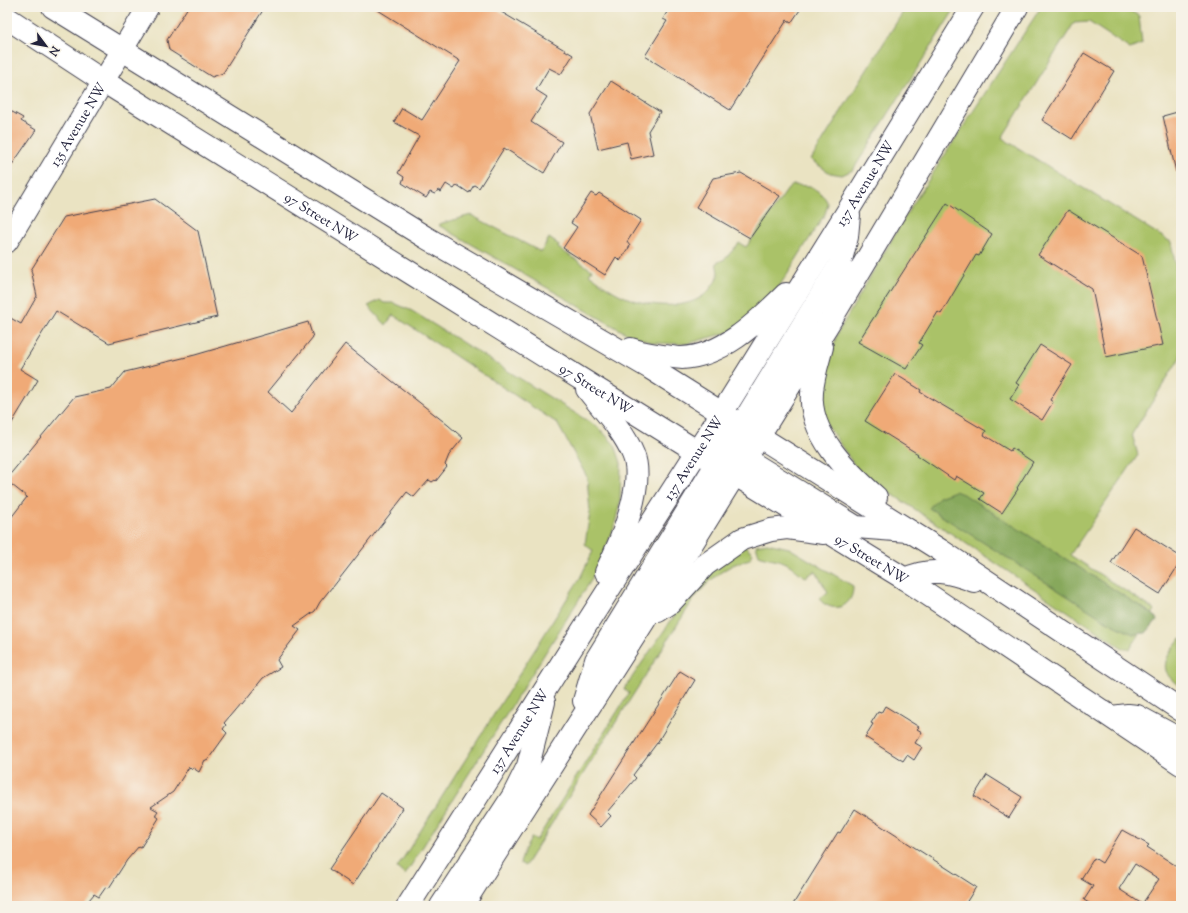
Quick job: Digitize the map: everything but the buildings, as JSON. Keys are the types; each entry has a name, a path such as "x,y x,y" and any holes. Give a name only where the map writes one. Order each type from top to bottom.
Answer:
{"main road":[{"path":"53,7 425,237 650,368 750,430 911,531 1181,710"},
{"name":"137 Avenue NW","path":"408,906 722,413 810,270 849,210 973,7"},
{"path":"462,906 644,621 730,460 735,439 750,430 830,321 1012,11"},
{"name":"97 Street NW","path":"7,18 103,80 697,451 730,460 831,533 904,579 1181,764"},
{"path":"750,430 840,264 847,237 849,210"},
{"path":"596,336 643,353 681,358 703,354 731,341 755,324 810,270"},
{"path":"830,321 816,366 811,393 813,411 818,427 832,451 853,476 911,531"},
{"path":"576,376 616,426 633,455 638,476 634,500 616,553 599,586 586,625"},
{"path":"575,729 596,660 730,460 722,413"},
{"path":"730,460 856,527 911,531"},
{"path":"644,621 670,603 704,565 742,539 771,530 787,528 831,533"},
{"path":"904,579 914,574 944,571 1002,591"},
{"path":"441,906 512,796 528,766 550,682"},
{"path":"1112,717 1128,715 1138,716 1181,740"}],"street":[{"name":"135 Avenue NW","path":"7,242 148,7"}],"green space":[{"path":"906,7 956,7 853,170 842,175 830,173 811,160"},
{"path":"1041,7 1124,7 1139,16 1142,44 1130,49 1089,22 1074,23 1002,138 1171,242 1181,293 1181,356 1132,434 1138,455 1070,555 1155,610 1130,649 1124,649 859,472 823,419 820,396 837,334 909,210"},
{"path":"793,185 810,186 825,198 828,204 825,214 777,290 734,331 686,344 653,343 629,335 438,225 471,215 541,252 549,238 559,245 558,248 592,270 589,274 619,294 633,300 657,305 683,304 705,295 717,278 718,272 716,263 725,259 739,243 746,247 788,189"},
{"path":"380,300 384,303 394,303 412,311 599,428 615,445 621,463 620,502 614,528 590,582 405,875 397,868 580,578 593,551 585,544 590,512 587,477 557,423 393,315 386,325 368,306"},
{"path":"955,491 965,495 1154,615 1157,620 1146,633 1133,634 1108,622 929,508 939,497"},
{"path":"767,543 789,548 853,586 850,599 842,606 830,607 825,604 819,599 828,592 815,571 806,577 784,562 759,555 756,545"},
{"path":"744,545 753,553 750,559 733,565 718,574 693,600 525,866 520,863 525,849 532,837 536,840 541,833 629,693 624,689 681,606 705,577"},
{"path":"1181,637 1181,687 1168,675 1166,663 1171,651"}]}
